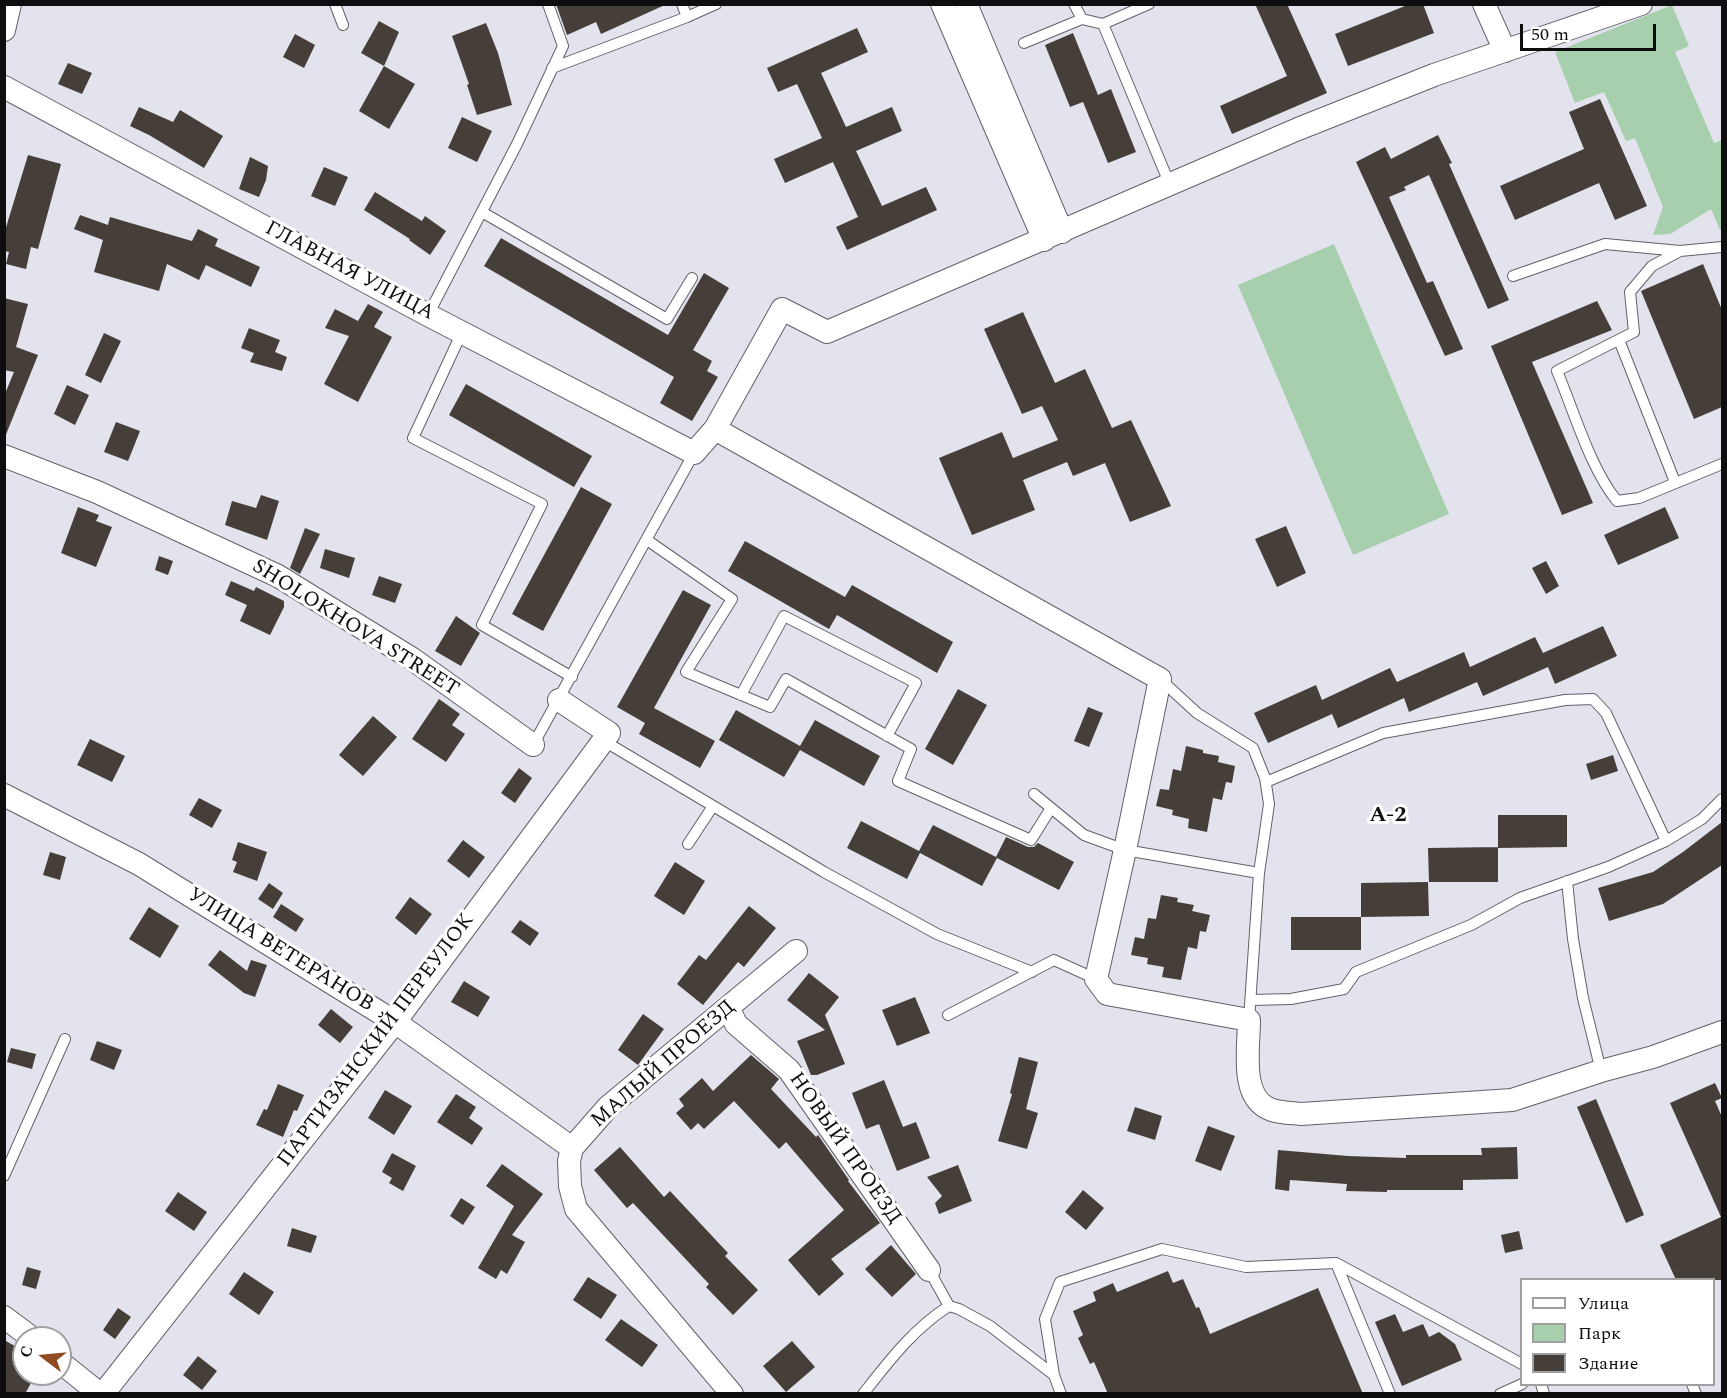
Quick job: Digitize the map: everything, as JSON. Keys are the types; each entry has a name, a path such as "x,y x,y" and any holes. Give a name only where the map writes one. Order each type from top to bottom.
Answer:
{"street":[{"path":"4,30 10,4"},
{"path":"942,4 1053,236"},
{"path":"966,4 1053,236"},
{"path":"1484,4 1504,51"},
{"path":"694,453 715,429 782,309 827,332 1325,119 1434,75 1641,4"},
{"name":"ГЛАВНАЯ УЛИЦА","path":"4,87 428,315 694,453"},
{"path":"715,429 1160,679 1096,979 1107,994 1250,1010 1249,1081 1255,1097 1271,1110 1301,1114 1512,1100 1653,1057 1722,1032"},
{"name":"SHOLOKHOVA STREET","path":"4,456 97,492 278,576 411,658 533,745"},
{"path":"559,700 609,733 604,741"},
{"name":"ПАРТИЗАНСКИЙ ПЕРЕУЛОК","path":"101,1394 395,1022 604,741"},
{"name":"УЛИЦА ВЕТЕРАНОВ","path":"4,795 139,864 395,1022 572,1148"},
{"name":"МАЛЫЙ ПРОЕЗД","path":"572,1148 609,1107 796,951"},
{"name":"НОВЫЙ ПРОЕЗД","path":"729,1009 736,1024 789,1070 929,1270"},
{"path":"572,1148 569,1161 570,1186 576,1209 732,1394"},
{"path":"72,1371 101,1394"}],"lane":[{"path":"335,4 343,25"},
{"path":"428,315 482,212 563,46 548,4"},
{"path":"682,4 687,16"},
{"path":"552,68 716,4"},
{"path":"1074,4 1082,19"},
{"path":"1024,43 1082,19 1103,24 1149,4"},
{"path":"1103,24 1170,186"},
{"path":"482,212 667,319 692,278"},
{"path":"1513,276 1605,244 1680,251 1722,247"},
{"path":"1680,251 1652,266 1630,292 1634,332 1557,371 1605,486 1617,501 1639,498 1722,464"},
{"path":"462,332 413,438 542,504 482,625 572,677"},
{"path":"1619,340 1675,482"},
{"path":"533,745 694,453"},
{"path":"647,540 732,599 686,672 770,707 786,679 910,749 898,781 1031,840 1051,808"},
{"path":"741,695 784,616 916,683 887,736"},
{"path":"1160,679 1197,713 1253,748 1266,782 1269,804 1259,873 1250,1010 1344,989 1356,972 1471,925 1520,898 1608,867 1666,841 1702,819 1722,799"},
{"path":"1266,782 1383,733 1565,700 1593,699 1606,713 1666,841"},
{"path":"604,741 824,872 937,934 1032,972"},
{"path":"1034,794 1084,835 1125,850 1259,873"},
{"path":"688,844 713,806"},
{"path":"1567,881 1573,939 1583,998 1601,1071"},
{"path":"948,1015 1054,960 1096,979"},
{"path":"4,1176 65,1039"},
{"path":"1061,1394 1054,1375 1046,1319 1060,1282 1162,1249 1246,1267 1336,1263 1520,1363"},
{"path":"1336,1263 1390,1394"},
{"path":"929,1270 949,1306 990,1326 1054,1375"},
{"path":"863,1394 909,1337 930,1318 949,1306"},
{"path":"1029,1356 1041,1358 1047,1353 1050,1345"},
{"path":"1500,1394 1520,1384"}],"green space":[{"path":"1672,5 1689,46 1675,52 1714,143 1722,140 1722,230 1711,209 1670,234 1653,235 1663,207 1635,138 1626,141 1604,92 1575,103 1555,52"},
{"path":"1334,244 1449,514 1353,555 1238,285"}],"building":[{"path":"556,4 667,4 601,34 596,22 567,35"},
{"path":"1255,4 1287,4 1327,93 1232,134 1220,106 1287,76"},
{"path":"1410,4 1423,4 1434,33 1348,66 1335,34"},
{"path":"379,21 399,32 384,66 361,53"},
{"path":"486,23 498,53 512,105 477,115 452,36"},
{"path":"857,28 868,52 821,73 846,127 892,107 902,131 856,151 882,206 926,187 937,210 847,250 836,227 858,217 833,162 785,183 774,159 822,138 797,84 778,92 767,68"},
{"path":"1073,33 1098,95 1111,89 1136,152 1108,163 1083,102 1070,107 1045,45"},
{"path":"295,34 315,45 304,68 283,57"},
{"path":"68,63 92,73 82,94 58,84"},
{"path":"384,66 415,84 389,129 359,111"},
{"path":"1600,99 1647,206 1615,220 1599,183 1515,220 1500,186 1584,149 1569,112"},
{"path":"139,107 173,122 180,110 223,136 204,168 130,126"},
{"path":"462,117 492,131 477,162 448,148"},
{"path":"1438,135 1509,300 1488,309 1429,175 1404,187 1406,190 1389,197 1427,283 1433,281 1463,349 1445,356 1356,162 1385,147 1391,159"},
{"path":"28,155 61,164 38,249 31,247 26,269 6,264 9,252 4,251 4,234"},
{"path":"250,157 268,166 266,180 259,197 239,189"},
{"path":"324,167 348,177 335,206 311,196"},
{"path":"375,192 422,221 425,216 446,231 430,255 410,239 364,210"},
{"path":"80,215 108,225 110,217 192,241 198,229 218,239 215,246 260,267 251,287 206,265 199,280 167,264 159,291 94,272 103,240 74,229"},
{"path":"501,238 668,335 704,273 729,288 693,350 712,361 707,371 718,377 692,421 660,403 674,377 484,266"},
{"path":"1703,264 1722,310 1722,407 1694,419 1641,291"},
{"path":"4,298 28,304 16,347 38,355 5,437 4,396 14,372 4,370"},
{"path":"1597,301 1612,330 1532,362 1593,503 1562,515 1491,346"},
{"path":"368,304 383,312 374,327 392,337 358,402 324,384 349,336 325,328 335,309 358,321"},
{"path":"1023,312 1055,383 1085,369 1112,428 1131,420 1171,506 1130,522 1105,463 1073,476 1067,462 1023,480 1035,510 972,535 939,458 1002,432 1013,458 1058,440 1042,406 1022,414 984,329"},
{"path":"249,328 280,340 275,352 287,357 282,371 250,362 254,353 241,348"},
{"path":"104,333 121,341 101,383 85,375"},
{"path":"466,384 592,456 574,487 449,415"},
{"path":"67,385 89,395 75,425 54,414"},
{"path":"116,422 140,431 128,461 104,452"},
{"path":"581,487 612,504 543,631 512,614"},
{"path":"261,495 279,501 267,540 225,525 232,501 256,508"},
{"path":"78,507 99,515 96,521 112,527 96,567 61,553"},
{"path":"1665,507 1679,538 1618,565 1604,535"},
{"path":"1286,526 1306,573 1277,587 1255,539"},
{"path":"305,528 320,534 300,574 290,568"},
{"path":"745,541 845,597 852,585 953,642 937,673 837,615 829,629 728,571"},
{"path":"325,549 355,558 349,578 320,568"},
{"path":"159,556 173,561 168,575 155,570"},
{"path":"1546,561 1559,586 1546,594 1532,568"},
{"path":"379,576 402,584 395,603 372,595"},
{"path":"231,581 254,591 256,587 284,601 284,607 270,635 240,621 247,605 225,595"},
{"path":"683,590 711,605 654,708 715,741 700,768 639,734 645,723 617,707"},
{"path":"456,616 480,633 461,666 435,651"},
{"path":"1603,626 1617,656 1555,684 1548,667 1483,696 1477,682 1409,712 1404,698 1338,728 1332,714 1268,743 1254,713 1316,685 1322,700 1390,668 1397,682 1464,652 1470,667 1535,637 1543,653"},
{"path":"958,689 987,705 953,765 925,749"},
{"path":"439,699 460,714 452,725 465,734 446,762 412,739"},
{"path":"1088,707 1103,713 1089,747 1074,741"},
{"path":"736,710 800,746 815,720 880,756 864,786 800,750 784,777 719,740"},
{"path":"373,716 397,737 363,776 339,755"},
{"path":"90,739 125,756 112,782 77,765"},
{"path":"1186,746 1219,756 1218,762 1235,766 1232,783 1226,782 1222,800 1213,798 1207,832 1188,828 1189,819 1172,815 1173,810 1156,806 1160,789 1169,790 1173,769 1181,771"},
{"path":"1613,755 1618,771 1591,780 1586,764"},
{"path":"519,768 532,778 515,803 501,793"},
{"path":"199,798 222,810 212,828 189,815"},
{"path":"1498,815 1567,815 1567,847 1498,848"},
{"path":"861,821 919,851 933,825 996,857 1006,837 1028,847 1034,847 1038,843 1074,862 1059,890 997,858 982,886 920,853 907,879 847,848"},
{"path":"1722,822 1722,865 1663,904 1609,921 1598,888 1653,872"},
{"path":"463,840 485,857 469,878 447,861"},
{"path":"238,842 267,852 257,881 233,872 237,862 232,860"},
{"path":"1498,847 1498,882 1429,882 1428,848"},
{"path":"50,852 66,857 60,880 43,875"},
{"path":"675,862 705,881 684,915 654,896"},
{"path":"1428,882 1429,916 1361,917 1361,883"},
{"path":"269,883 283,893 273,909 258,899"},
{"path":"1161,895 1178,898 1177,902 1194,905 1192,911 1210,915 1206,932 1200,931 1197,949 1188,947 1181,980 1162,977 1164,967 1147,964 1148,958 1131,955 1135,937 1144,939 1148,918 1156,919"},
{"path":"410,897 432,914 416,935 395,918"},
{"path":"281,904 304,919 296,932 273,917"},
{"path":"749,906 776,928 744,967 738,962 703,1005 677,984 699,955 706,960"},
{"path":"149,907 179,926 160,958 129,939"},
{"path":"1291,917 1361,917 1361,950 1291,950"},
{"path":"520,920 539,933 530,946 511,932"},
{"path":"220,950 247,971 251,960 267,965 255,997 244,993 208,965"},
{"path":"809,973 839,997 825,1015 845,1064 817,1075 811,1075 797,1041 825,1030 787,1000"},
{"path":"464,981 490,997 478,1017 451,1002"},
{"path":"915,997 930,1033 897,1046 882,1010"},
{"path":"331,1009 353,1027 340,1043 318,1025"},
{"path":"643,1014 664,1029 638,1065 618,1050"},
{"path":"97,1041 122,1050 114,1070 90,1060"},
{"path":"11,1048 36,1054 32,1069 7,1062"},
{"path":"751,1055 779,1079 771,1089 816,1137 818,1135 848,1181 880,1223 831,1259 844,1274 819,1296 788,1260 844,1210 786,1142 779,1149 734,1101 704,1129 698,1123 691,1130 676,1113 684,1106 679,1099 702,1078 713,1091"},
{"path":"1019,1057 1038,1062 1026,1109 1038,1113 1027,1149 998,1141 1012,1094 1010,1093"},
{"path":"884,1080 903,1127 916,1122 930,1158 897,1171 879,1124 866,1129 852,1093"},
{"path":"1715,1083 1722,1098 1715,1101 1722,1117 1722,1280 1675,1278 1660,1245 1721,1217 1670,1103"},
{"path":"278,1084 304,1095 297,1111 294,1110 283,1137 256,1125 264,1109 267,1110"},
{"path":"385,1090 412,1106 394,1135 368,1118"},
{"path":"456,1094 476,1107 469,1118 483,1128 472,1145 437,1122"},
{"path":"1596,1099 1644,1215 1626,1223 1577,1107"},
{"path":"1135,1107 1162,1116 1155,1140 1127,1131"},
{"path":"1208,1126 1235,1136 1221,1171 1195,1161"},
{"path":"620,1147 664,1197 670,1191 728,1253 725,1256 758,1290 733,1315 706,1287 709,1284 633,1203 627,1208 594,1170"},
{"path":"1517,1147 1518,1179 1463,1180 1463,1190 1346,1191 1347,1184 1290,1180 1289,1191 1275,1189 1278,1150 1406,1158 1406,1155 1482,1155 1481,1148"},
{"path":"392,1153 416,1166 403,1191 389,1183 392,1178 382,1172"},
{"path":"502,1164 543,1194 512,1235 525,1242 507,1274 501,1270 496,1279 478,1268 514,1206 486,1186"},
{"path":"958,1165 972,1201 939,1214 935,1203 942,1196 927,1177"},
{"path":"1083,1190 1104,1208 1086,1230 1065,1212"},
{"path":"178,1192 207,1212 194,1231 165,1211"},
{"path":"461,1198 475,1207 463,1225 450,1216"},
{"path":"292,1228 317,1236 311,1253 287,1246"},
{"path":"1519,1231 1523,1249 1505,1253 1501,1235"},
{"path":"891,1245 916,1274 892,1297 865,1269"},
{"path":"27,1267 41,1271 36,1289 22,1285"},
{"path":"1168,1271 1173,1283 1183,1279 1196,1308 1199,1307 1210,1334 1318,1288 1363,1394 1108,1394 1094,1362 1090,1364 1078,1338 1083,1335 1073,1311 1096,1301 1093,1292 1113,1283 1117,1292"},
{"path":"244,1272 274,1292 259,1315 229,1294"},
{"path":"588,1277 617,1295 601,1319 573,1300"},
{"path":"118,1308 131,1317 115,1339 103,1330"},
{"path":"1395,1314 1403,1332 1423,1324 1429,1337 1439,1332 1455,1344 1462,1360 1402,1386 1375,1322"},
{"path":"621,1319 658,1345 642,1367 605,1340"},
{"path":"4,1340 12,1344 12,1386 29,1386 25,1394 4,1394"},
{"path":"792,1341 815,1367 786,1392 763,1366"},
{"path":"198,1356 217,1371 202,1390 183,1375"}],"district":[{"name":"А-2","path":"1388,817"}]}
